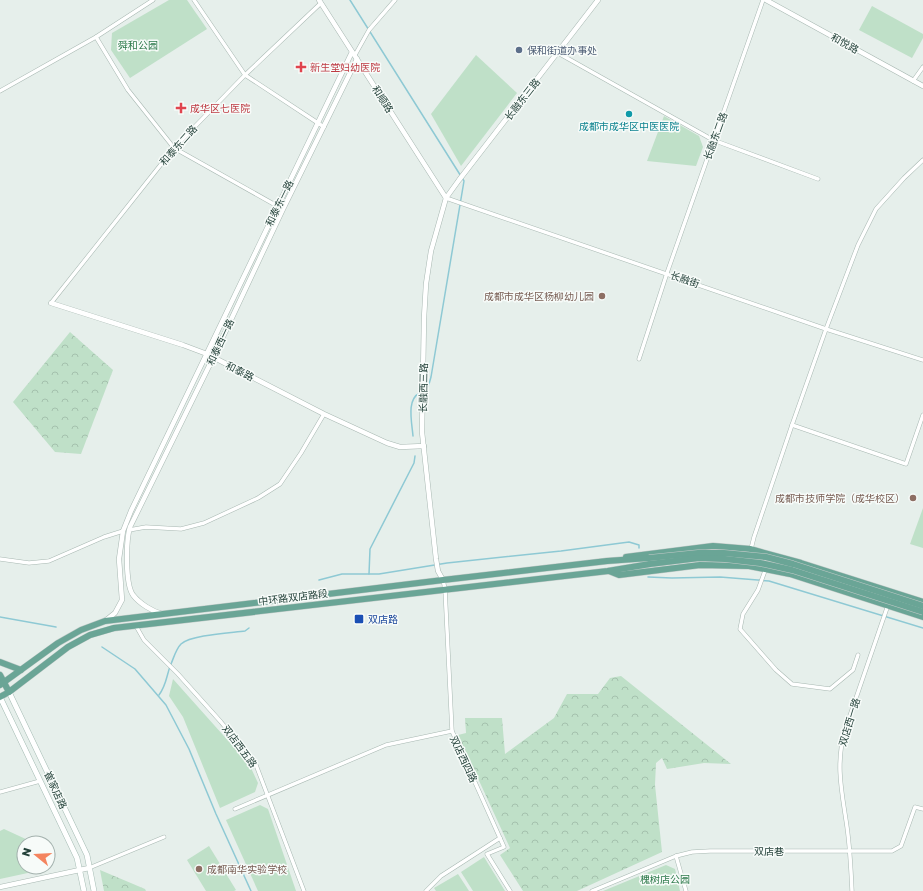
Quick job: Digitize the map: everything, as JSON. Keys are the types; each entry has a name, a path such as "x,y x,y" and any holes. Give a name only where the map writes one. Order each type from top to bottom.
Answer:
{"main road":[{"path":"607,561 635,555 713,546 750,549 801,563 923,602"},
{"path":"608,571 649,561 698,553 724,553 766,557 923,606"},
{"path":"607,561 649,561 699,558 726,559 760,563 792,570 923,612"},
{"name":"中环路双店路段","path":"2,684 58,642 81,630 105,621 607,561"},
{"path":"608,571 618,575 700,565 749,566 766,568 790,574 923,617"},
{"name":"中环路双店路段","path":"0,697 9,692 68,647 90,635 114,628 608,571"},
{"path":"0,662 21,670"},
{"path":"0,675 2,684 9,692"},
{"name":"崔家店路","path":"9,692 87,855 94,891"},
{"name":"崔家店路","path":"0,697 77,858 84,891"}],"street":[{"path":"0,91 96,37 153,0"},
{"path":"194,0 245,75 324,127"},
{"path":"355,55 369,30 395,0"},
{"name":"长融东三路","path":"446,198 598,0"},
{"name":"和悦路","path":"765,0 923,86"},
{"name":"长融东二路","path":"639,359 713,140 765,0"},
{"name":"和泰东二路","path":"51,303 174,148 245,75 320,2"},
{"name":"和顺路","path":"320,2 446,198"},
{"path":"96,37 128,90 174,148 283,210"},
{"path":"558,53 713,140 818,179"},
{"name":"和泰东一路","path":"207,354 318,124 355,55"},
{"name":"和泰西一路","path":"166,614 154,611 134,596 130,590 127,555 129,530 142,500 213,358 324,127 355,55"},
{"path":"913,81 923,67"},
{"path":"749,566 750,549 792,425 858,245 876,209 904,178 923,160"},
{"name":"长融街","path":"446,198 826,329 923,360"},
{"name":"长融西三路","path":"442,580 438,571 436,559 422,432 426,284 431,251 446,198"},
{"name":"和泰路","path":"51,303 207,354 324,414 387,443 400,447 424,446"},
{"name":"和泰西一路","path":"105,621 115,613 122,600 119,559 123,531 131,510 207,354"},
{"path":"129,530 146,527 181,529 204,523 258,498 280,484 301,453 324,414"},
{"path":"792,425 906,464 923,415"},
{"path":"0,559 29,563 49,561 104,537 123,531"},
{"path":"766,568 758,590 743,614 740,629 776,670 792,684 830,689 853,670 858,655"},
{"name":"双店西四路","path":"442,580 445,589 452,731 500,838"},
{"name":"双店西一路","path":"852,891 850,852 839,758 843,737 888,605"},
{"name":"双店西五路","path":"136,626 144,640 178,674 221,722 256,765 304,891"},
{"path":"235,808 386,746 452,731"},
{"path":"0,792 40,781"},
{"name":"双店巷","path":"592,891 676,856 692,852 892,851 899,848 915,807 923,809"},
{"path":"0,887 89,868 164,837"},
{"path":"426,891 441,876 500,838 504,847 487,854 510,891"},
{"path":"676,856 686,891"}],"green space":[{"name":"舜和公园","path":"169,0 187,0 207,29 130,78 111,50 112,33"},
{"path":"872,6 923,34 923,38 912,58 859,30"},
{"path":"476,55 517,93 461,166 431,114"},
{"path":"664,116 699,136 703,147 696,166 647,161"},
{"path":"70,332 113,370 81,454 55,452 13,402"},
{"path":"923,508 923,548 910,544"},
{"path":"621,676 731,764 704,763 667,769 662,758 656,763 655,785 662,852 577,891 523,891 500,855 510,848 458,735 466,733 465,718 502,718 505,754 554,718 567,694 598,694 610,678"},
{"path":"173,679 251,768 258,783 255,792 220,808 183,717 169,696"},
{"path":"260,805 268,809 296,891 258,891 226,820"},
{"path":"4,829 17,835 16,875 18,875 0,879 0,831"},
{"path":"209,846 236,890 206,891 187,860"},
{"path":"484,857 505,891 473,891 461,872"},
{"name":"槐树店公园","path":"666,865 675,869 680,891 603,891"},
{"path":"100,870 145,889 146,891 104,891"},
{"path":"458,874 469,891 436,891 434,888"}],"waterway":[{"path":"350,0 464,181 431,377 426,390"},
{"path":"413,436 411,406 413,400 420,393"},
{"path":"369,574 370,549 414,463 415,456"},
{"path":"319,580 342,574 379,574 447,563 629,542 639,545 639,548"},
{"path":"648,577 720,577 769,581 923,628"},
{"path":"0,617 56,627"},
{"path":"159,695 165,684 175,653 181,644 193,638 245,631 249,628"},
{"path":"102,647 135,669 166,705 189,749 216,814 251,891"}],"place":[{"name":"保和街道办事处","path":"519,50"},
{"name":"新生堂妇幼医院","path":"301,67"},
{"name":"成华区七医院","path":"181,108"},
{"name":"成都市成华区中医医院","path":"629,114"},
{"name":"成都市成华区杨柳幼儿园","path":"602,296"},
{"name":"成都市技师学院（成华校区）","path":"913,498"},
{"name":"双店路","path":"359,619"},
{"name":"成都南华实验学校","path":"199,869"}]}
